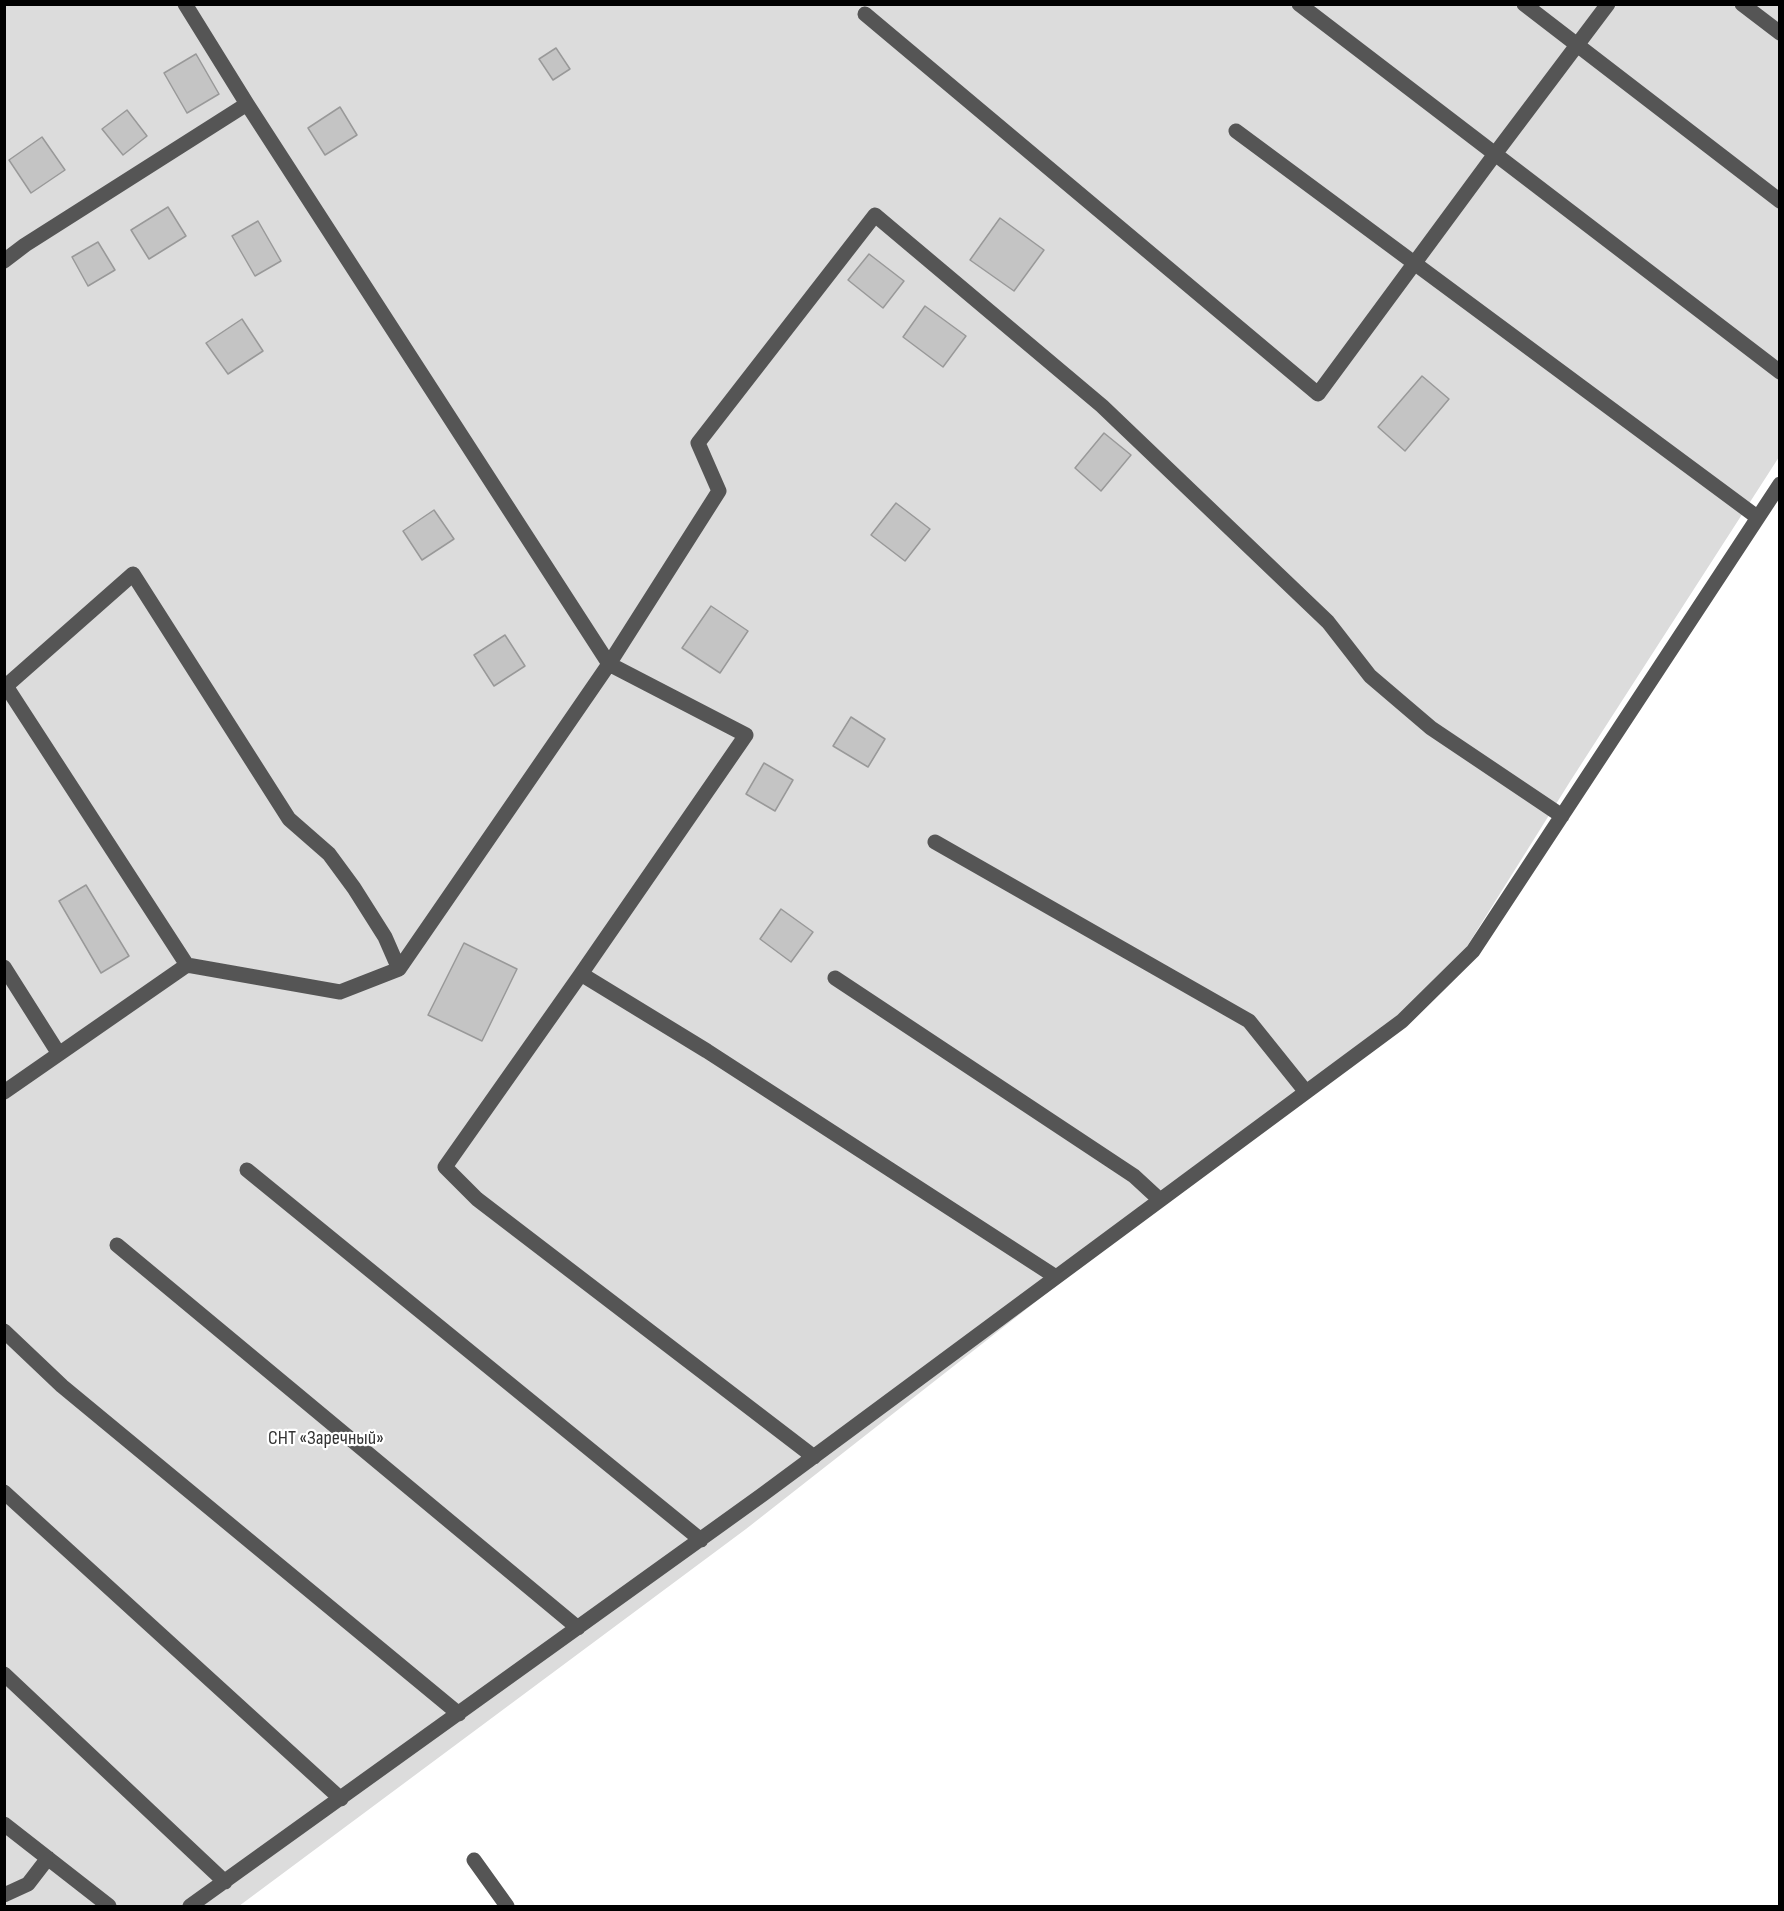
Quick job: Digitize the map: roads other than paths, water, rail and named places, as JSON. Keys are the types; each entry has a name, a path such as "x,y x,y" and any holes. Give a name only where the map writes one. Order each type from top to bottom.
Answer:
{"street":[{"path":"185,4 247,104 609,664 746,735 445,1167 477,1199 814,1457"},
{"path":"1299,4 1779,372"},
{"path":"1524,4 1779,201"},
{"path":"865,14 1318,394 1608,4"},
{"path":"1742,4 1779,33"},
{"path":"4,261 25,245 247,104"},
{"path":"1236,131 1757,517"},
{"path":"4,1092 187,964 340,992 399,969 609,664 719,491 698,443 875,215 1102,406 1328,622 1370,676 1431,728 1562,816"},
{"path":"190,1906 814,1457 1402,1021 1473,951 1779,484"},
{"path":"187,964 5,687 133,574 290,819 329,854 354,888 385,937 399,969"},
{"path":"935,842 1249,1022 1306,1092"},
{"path":"4,967 58,1054"},
{"path":"581,974 706,1051 1056,1277"},
{"path":"835,978 1134,1176 1160,1200"},
{"path":"247,1170 701,1539"},
{"path":"117,1245 578,1628"},
{"path":"4,1331 62,1386 459,1714"},
{"path":"4,1492 341,1799"},
{"path":"4,1674 225,1882"},
{"path":"4,1824 109,1906"},
{"path":"4,1895 28,1884 48,1858"},
{"path":"474,1860 507,1906"}],"park label":[{"name":"СНТ «Заречный»","path":"326,1439"}]}
